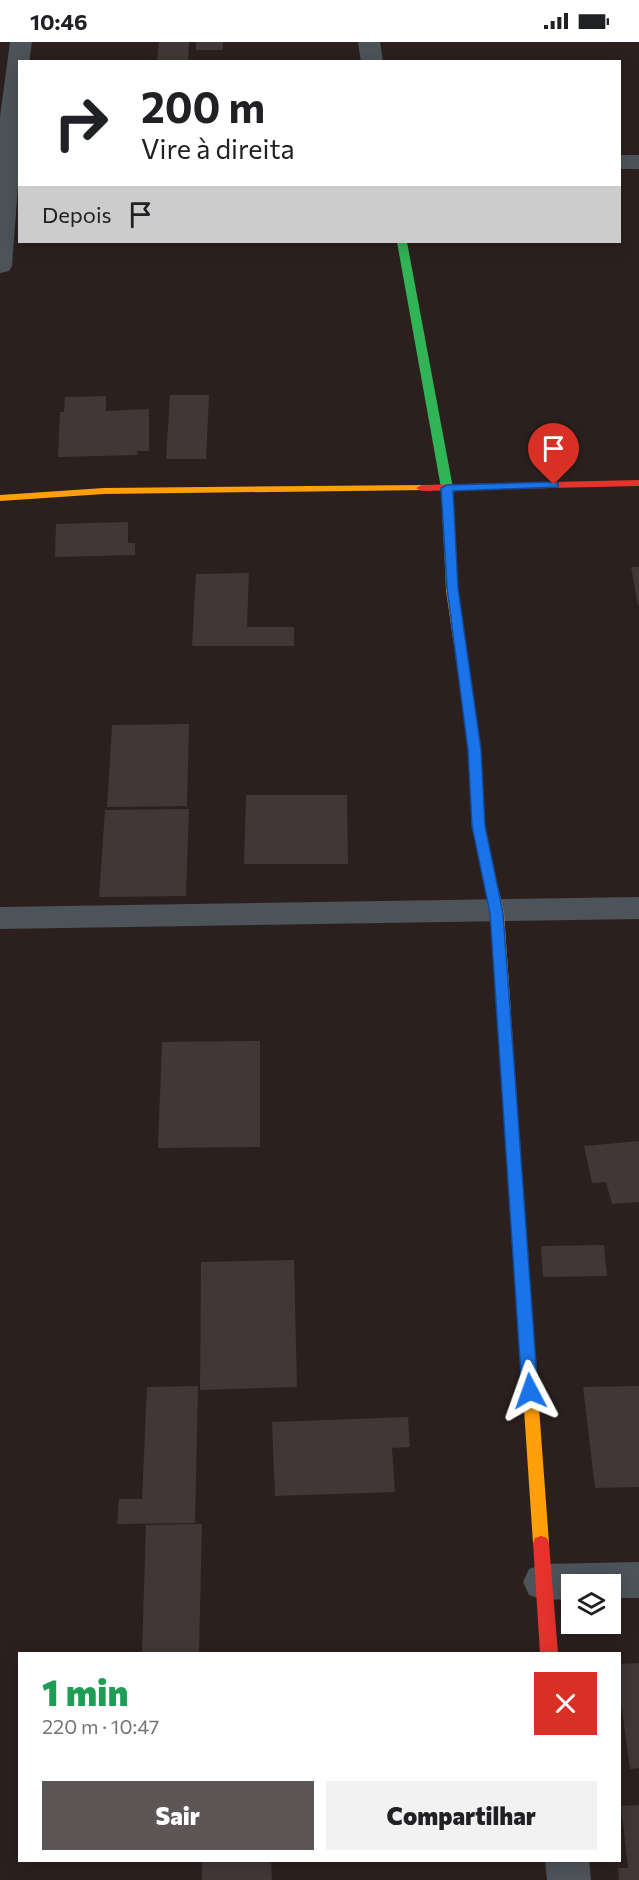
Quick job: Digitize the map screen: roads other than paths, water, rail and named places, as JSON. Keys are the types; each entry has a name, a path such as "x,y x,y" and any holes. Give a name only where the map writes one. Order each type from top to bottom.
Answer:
{"street":[{"path":"19,60 21,42"},
{"path":"369,42 372,60"},
{"path":"0,266 11,119 18,65"},
{"path":"621,162 639,162"},
{"path":"402,243 447,488 452,588 475,750 478,826 497,913 549,1652"},
{"path":"0,498 104,490 447,488 639,483"},
{"path":"0,918 497,913 639,909"},
{"path":"543,1582 639,1580"},
{"path":"567,1862 569,1880"}]}
